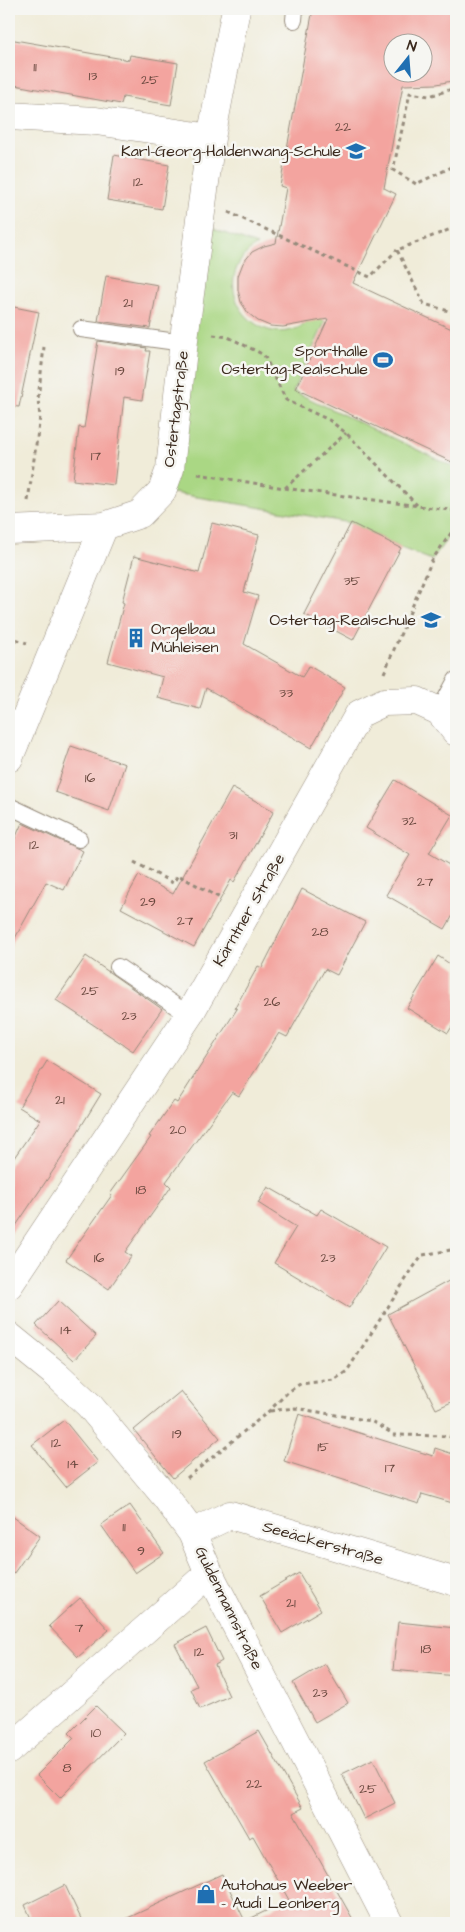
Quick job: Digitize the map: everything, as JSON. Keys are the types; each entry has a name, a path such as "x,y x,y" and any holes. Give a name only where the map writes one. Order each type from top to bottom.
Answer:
{"street":[{"name":"Ostertagstraße","path":"16,530 104,526 140,514 162,491 170,469 184,337 211,138 236,9"},
{"path":"9,116 96,121 211,138"},
{"path":"9,758 104,526"},
{"path":"384,702 417,701 439,711 456,732"},
{"name":"Kärntner Straße","path":"9,1285 189,1015 360,714 384,702"},
{"name":"Guldenmannstraße","path":"9,1336 90,1405 165,1496 192,1533 209,1572 388,1923"},
{"name":"Seeäckerstraße","path":"192,1533 230,1515 456,1582"},
{"path":"9,1750 209,1572"}],"lane":[{"path":"81,329 184,337"},
{"path":"439,711 456,680"},
{"path":"9,806 79,839"},
{"path":"118,967 189,1015"}],"path":[{"path":"452,167 416,184 393,170 410,93 429,96 456,88"},
{"path":"456,144 452,167 456,178"},
{"path":"203,201 370,277 397,250 456,227"},
{"path":"397,250 424,304 456,313"},
{"path":"184,337 228,337 264,355 286,400 330,420 346,433 417,505"},
{"path":"16,530 40,417 38,399 44,347"},
{"path":"284,488 346,433"},
{"path":"170,469 284,488 456,511"},
{"path":"384,702 381,680 432,560 456,526"},
{"path":"134,862 173,883 178,875 247,912"},
{"path":"165,1496 268,1412 288,1392 300,1384 334,1380 347,1371 413,1268 423,1256 456,1249"},
{"path":"268,1412 295,1408 371,1421 395,1435 448,1436 456,1439"}],"green space":[{"path":"200,224 257,245 240,261 234,280 236,298 245,314 259,326 277,331 296,329 316,315 325,322 293,391 456,468 456,526 432,560 401,548 351,523 162,491"}],"building":[{"path":"313,9 456,9 456,80 437,84 403,85 384,188 396,194 353,283 456,331 456,464 296,389 328,319 283,327 270,326 258,321 248,313 241,302 238,290 238,276 243,263 252,252 276,243 286,188 280,186"},
{"path":"9,39 129,60 130,55 178,63 171,105 123,97 121,104 9,84"},
{"path":"114,155 169,165 162,209 107,200"},
{"path":"106,276 158,285 150,328 98,321"},
{"path":"9,306 39,312 19,407 9,406"},
{"path":"98,341 147,348 146,351 150,351 142,400 124,397 114,485 73,480 79,427 84,428"},
{"path":"212,523 259,535 244,592 258,596 244,644 302,677 309,666 345,687 311,748 206,688 200,709 158,698 163,677 108,662 134,556 199,573"},
{"path":"351,523 401,548 353,640 304,614"},
{"path":"71,746 125,764 109,811 55,792"},
{"path":"395,780 452,815 429,853 456,869 456,910 445,929 386,895 410,855 366,828"},
{"path":"232,788 274,811 234,882 231,880 194,947 121,908 139,875 173,894"},
{"path":"22,823 83,851 64,890 46,882 9,949 9,852"},
{"path":"302,889 365,922 337,975 325,969 287,1037 279,1033 239,1096 232,1092 166,1182 171,1187 125,1252 131,1256 109,1289 66,1260 151,1137 149,1136 174,1101 177,1103 237,1009 235,1008 258,966 262,968"},
{"path":"86,956 162,1009 133,1051 56,1000"},
{"path":"438,956 456,968 456,1020 448,1033 407,1008"},
{"path":"47,1061 101,1094 61,1159 9,1236 9,1165 40,1120 19,1107"},
{"path":"268,1187 317,1215 321,1209 386,1247 349,1308 274,1263 296,1227 258,1203"},
{"path":"456,1277 456,1400 436,1409 388,1314"},
{"path":"58,1301 96,1336 74,1360 36,1325"},
{"path":"181,1391 220,1438 173,1478 134,1430"},
{"path":"299,1414 433,1456 435,1448 456,1455 456,1504 422,1494 419,1504 284,1461"},
{"path":"64,1420 98,1462 66,1487 32,1445"},
{"path":"130,1505 164,1553 135,1573 101,1525"},
{"path":"9,1514 40,1536 9,1580"},
{"path":"299,1573 321,1610 282,1633 260,1596"},
{"path":"80,1598 109,1630 78,1657 49,1626"},
{"path":"398,1622 456,1628 456,1676 393,1670"},
{"path":"206,1628 222,1661 215,1665 229,1696 200,1709 191,1689 197,1686 175,1644"},
{"path":"325,1664 348,1703 315,1722 293,1683"},
{"path":"96,1706 124,1733 60,1798 37,1775 74,1738 69,1733"},
{"path":"259,1731 303,1808 293,1813 355,1923 117,1923 222,1874 245,1921 289,1900 253,1836 249,1838 205,1761"},
{"path":"373,1759 395,1803 364,1819 342,1774"},
{"path":"65,1885 83,1923 33,1923 25,1905"}],"place":[{"name":"Karl-Georg-Haldenwang-Schule","path":"356,151"},
{"name":"Sporthalle Ostertag-Realschule","path":"383,360"},
{"name":"Ostertag-Realschule","path":"431,620"},
{"name":"Orgelbau Mühleisen","path":"136,638"},
{"name":"Autohaus Weeber - Audi Leonberg","path":"206,1894"}]}
